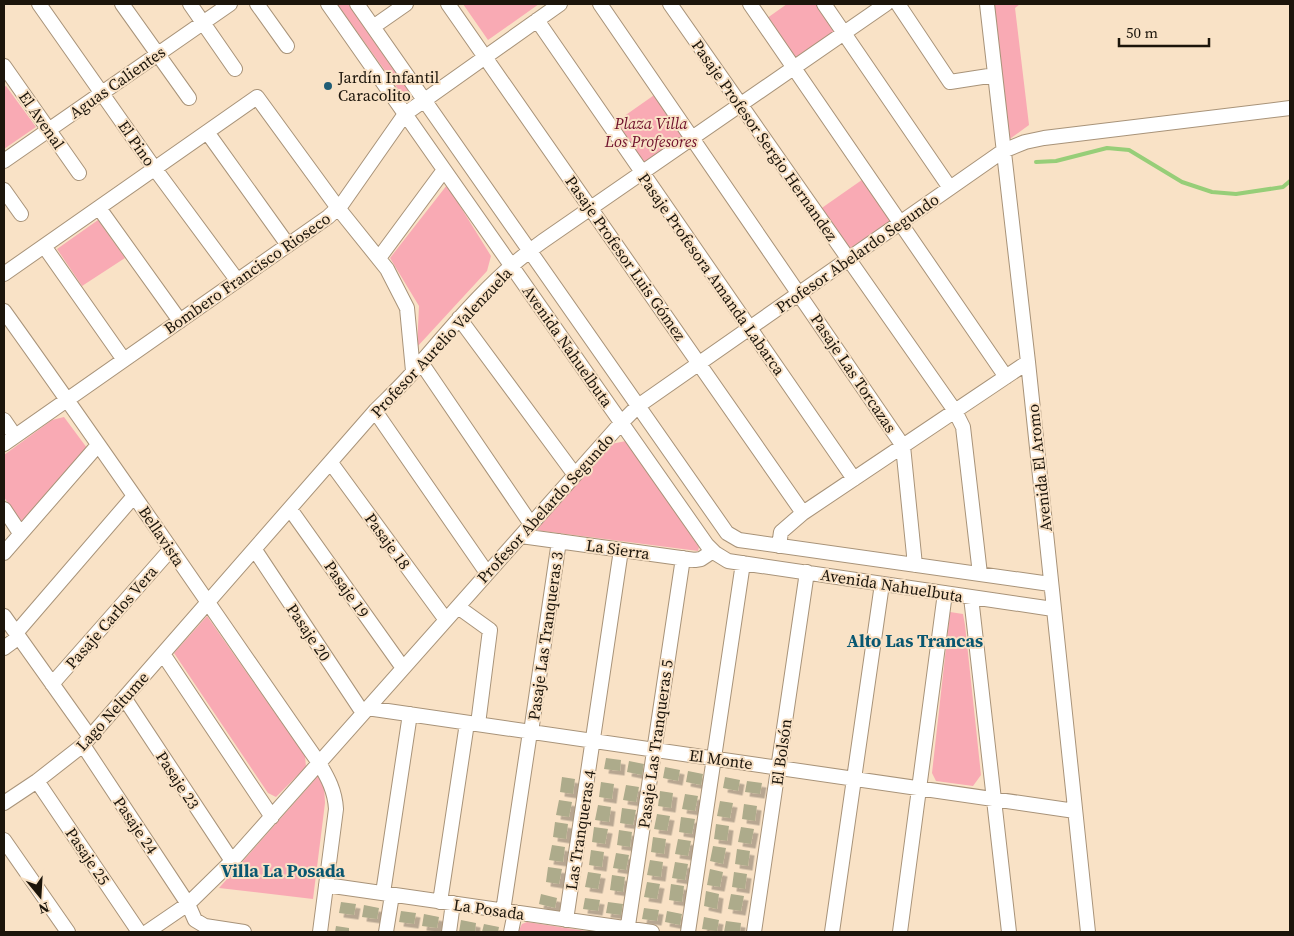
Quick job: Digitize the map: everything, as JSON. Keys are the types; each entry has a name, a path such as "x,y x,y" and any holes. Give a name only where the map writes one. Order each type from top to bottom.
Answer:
{"street":[{"name":"El Pino","path":"39,4 155,169 237,280"},
{"path":"122,4 189,98"},
{"path":"190,4 236,69"},
{"name":"Aguas Calientes","path":"4,161 230,4"},
{"path":"257,4 287,46"},
{"name":"Avenida Nahuelbuta","path":"328,4 713,551 728,560 743,563 1053,609"},
{"name":"Avenida Nahuelbuta","path":"357,4 727,533 739,540 1050,584"},
{"path":"373,27 406,4"},
{"name":"Pasaje Profesor Luis Gómez","path":"448,4 803,513"},
{"name":"Bombero Francisco Rioseco","path":"10,440 328,217 338,208 405,114 560,4"},
{"name":"Pasaje Las Torcazas","path":"600,4 903,446 915,565"},
{"name":"Pasaje Profesor Sergio Hernandez","path":"670,4 955,411 963,427 980,574"},
{"path":"750,4 1006,376"},
{"path":"824,4 950,188"},
{"name":"Profesor Aurelio Valenzuela","path":"208,604 375,411 459,318 512,265 886,4"},
{"path":"898,4 950,82 995,75"},
{"name":"Avenida El Aromo","path":"986,4 1028,362 1088,932"},
{"name":"Pasaje Profesora Amanda Labarca","path":"537,20 854,479"},
{"name":"El Avenal","path":"4,66 79,173"},
{"path":"4,274 257,97 338,208 379,258 407,308 417,366 531,524"},
{"name":"Profesor Abelardo Segundo","path":"148,932 188,904 232,861 638,406 1003,151 1025,142 1044,138 1290,108"},
{"path":"207,132 288,245"},
{"path":"379,258 444,170"},
{"path":"4,190 20,214"},
{"path":"99,208 180,321"},
{"path":"44,246 124,360"},
{"name":"Bellavista","path":"4,311 319,762 332,784 336,809 320,932"},
{"path":"459,318 575,475"},
{"path":"780,546 782,532 803,513 1028,362"},
{"path":"375,411 487,574"},
{"path":"4,420 10,440"},
{"path":"4,553 98,445"},
{"name":"Pasaje 18","path":"330,462 446,620"},
{"path":"4,648 134,496"},
{"path":"4,509 20,534"},
{"name":"Pasaje 19","path":"290,509 403,668"},
{"name":"La Sierra","path":"521,536 696,560 713,551"},
{"name":"Pasaje Las Tranqueras 3","path":"512,932 509,912 530,732 559,541"},
{"name":"Pasaje Carlos Vera","path":"52,684 171,549"},
{"name":"Pasaje 20","path":"254,550 365,711"},
{"name":"Las Tranqueras 4","path":"566,920 621,550"},
{"name":"Pasaje Las Tranqueras 5","path":"628,930 683,558"},
{"path":"688,932 743,563"},
{"name":"El Bolsón","path":"754,932 807,572"},
{"path":"832,932 882,584"},
{"path":"900,932 945,593"},
{"path":"971,597 1009,932"},
{"name":"Lago Neltume","path":"4,803 36,781 86,741 208,604"},
{"path":"449,932 447,902 472,723 490,630 458,607"},
{"name":"Pasaje 24","path":"4,616 52,684 188,904 195,920 205,926 244,932"},
{"path":"163,654 272,817"},
{"name":"Pasaje 23","path":"125,699 232,861"},
{"name":"El Monte","path":"365,711 410,714 1075,811"},
{"path":"386,932 388,894 410,714"},
{"name":"Pasaje 25","path":"36,781 139,932"},
{"path":"4,840 68,932"},
{"name":"La Posada","path":"326,885 652,932"}],"green space":[{"path":"337,4 348,4 412,96 406,100"},
{"path":"463,4 539,4 488,40"},
{"path":"787,4 824,4 845,33 795,67 763,21"},
{"path":"992,4 1020,4 1015,8 1029,125 1007,141"},
{"path":"6,86 36,127 4,149 4,87"},
{"name":"Plaza Villa Los Profesores","path":"660,91 692,138 642,173 610,126"},
{"path":"869,175 901,223 849,259 816,212"},
{"path":"447,185 491,256 487,271 417,347 419,306 390,258"},
{"path":"98,220 125,258 82,286 57,249"},
{"path":"64,417 87,448 28,516 20,522 4,497 4,455 52,420"},
{"path":"626,441 699,547 698,551 535,530 611,444"},
{"path":"950,612 963,614 965,625 981,775 973,786 936,781 932,773"},
{"path":"207,616 305,756 306,767 276,797 268,793 174,653"},
{"path":"319,775 324,784 325,803 313,899 219,888"},
{"path":"527,922 593,932 518,932 522,924"}],"building":[{"path":"606,758 621,760 620,771 604,769"},
{"path":"629,761 644,764 642,775 627,772"},
{"path":"665,767 680,770 678,781 663,778"},
{"path":"688,771 703,774 701,785 686,782"},
{"path":"562,777 575,779 573,794 560,792"},
{"path":"725,777 740,780 738,791 723,788"},
{"path":"747,781 762,783 760,794 745,792"},
{"path":"601,782 614,784 612,799 599,797"},
{"path":"626,785 639,787 636,802 623,800"},
{"path":"660,791 673,793 671,808 658,806"},
{"path":"685,794 698,796 695,811 682,809"},
{"path":"559,800 572,802 569,817 556,815"},
{"path":"720,801 733,803 730,818 717,816"},
{"path":"744,804 757,806 755,821 742,819"},
{"path":"598,805 611,807 609,822 595,820"},
{"path":"622,808 636,810 633,825 620,823"},
{"path":"657,814 670,816 667,831 654,829"},
{"path":"681,817 695,819 692,834 679,832"},
{"path":"555,822 568,824 566,839 553,837"},
{"path":"716,824 729,826 727,841 714,839"},
{"path":"594,827 608,829 605,844 592,842"},
{"path":"741,827 754,829 751,844 738,842"},
{"path":"619,830 632,832 630,847 617,845"},
{"path":"653,837 666,839 664,854 651,852"},
{"path":"678,839 691,841 688,856 675,854"},
{"path":"552,845 565,847 563,862 549,860"},
{"path":"713,846 726,848 723,864 710,861"},
{"path":"737,849 750,851 748,866 735,864"},
{"path":"591,850 604,852 602,867 589,865"},
{"path":"616,853 629,855 626,870 613,868"},
{"path":"650,860 663,862 661,877 647,875"},
{"path":"675,862 688,864 685,880 672,878"},
{"path":"548,867 562,869 559,884 546,882"},
{"path":"710,869 723,872 720,887 707,885"},
{"path":"588,872 601,874 598,889 585,887"},
{"path":"734,872 747,874 745,889 732,887"},
{"path":"612,875 625,877 623,892 610,890"},
{"path":"647,882 660,884 657,899 644,897"},
{"path":"671,884 684,886 682,902 669,900"},
{"path":"706,891 719,894 717,909 704,906"},
{"path":"541,894 557,898 555,908 539,904"},
{"path":"731,894 744,896 741,911 728,909"},
{"path":"585,898 600,900 598,911 583,909"},
{"path":"341,902 356,904 354,915 339,913"},
{"path":"608,902 623,904 621,915 606,913"},
{"path":"364,905 379,908 377,919 362,917"},
{"path":"644,908 659,910 657,921 642,919"},
{"path":"401,911 416,913 414,924 399,922"},
{"path":"667,911 682,914 680,925 665,922"},
{"path":"424,914 439,917 437,928 422,926"},
{"path":"704,917 719,920 717,931 702,929"},
{"path":"461,920 476,923 475,932 459,932"},
{"path":"726,921 741,923 740,932 724,932"},
{"path":"484,924 499,927 498,932 482,932"},
{"path":"336,926 349,928 349,932 335,932"}],"waterway":[{"path":"1036,162 1056,161 1107,148 1129,150 1182,182 1212,192 1236,194 1283,187 1290,181"}],"place":[{"name":"Jardín Infantil Caracolito","path":"328,86"}],"district":[{"name":"Alto Las Trancas","path":"915,640"},
{"name":"Villa La Posada","path":"283,870"}]}
